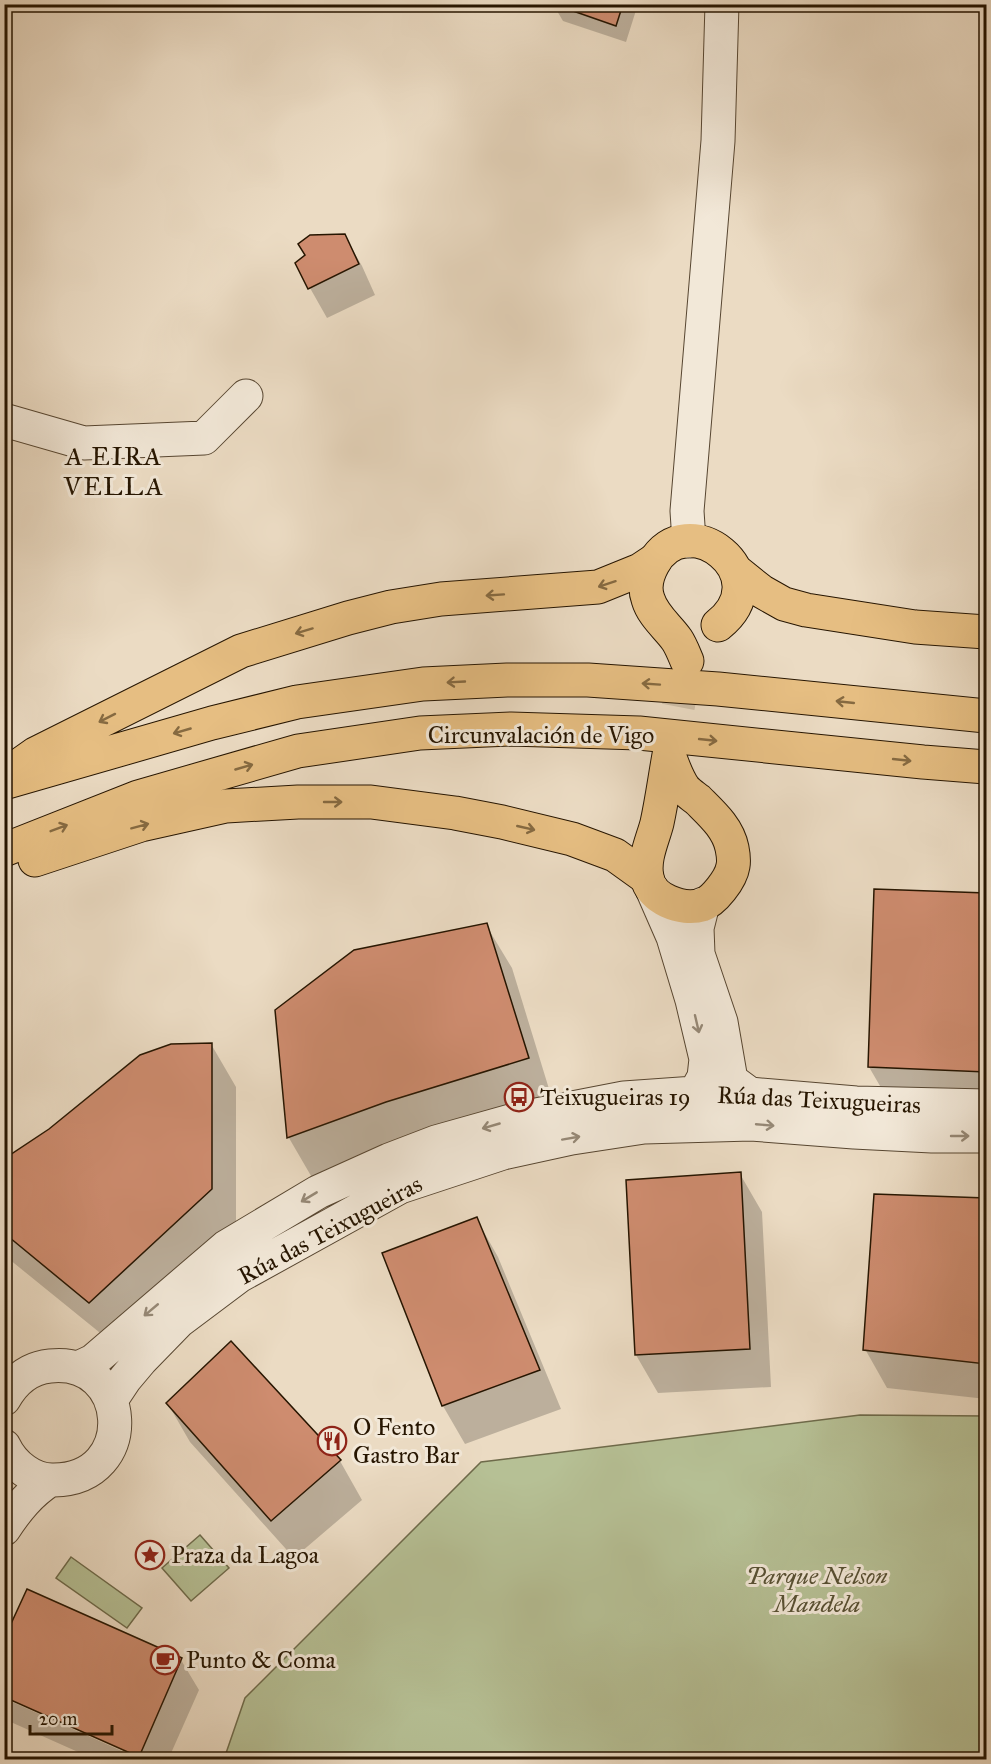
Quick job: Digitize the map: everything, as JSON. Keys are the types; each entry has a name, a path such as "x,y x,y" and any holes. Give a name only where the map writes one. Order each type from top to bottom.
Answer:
{"main road":[{"path":"4,776 35,754 241,651 391,607 441,599 598,587 632,574 655,560 665,550 689,541 717,548 728,558 736,571 739,585 737,599 731,613 693,646 687,661 679,642 654,613 648,599 646,584 655,560"},
{"path":"736,571 776,600 806,610 915,627 987,632"},
{"path":"713,628 751,616 806,610"},
{"path":"4,783 212,723 297,702 423,684 507,680 588,680 718,689 987,716"},
{"name":"Circunvalación de Vigo","path":"4,850 138,797 298,751 420,734 511,729 639,733 987,767"},
{"path":"4,870 141,825 226,806 298,801 370,802 455,813 572,839 615,855 649,884 662,899 692,906 703,904 714,897 725,883 733,867 732,849 728,834 686,790 676,775 669,755 646,865 649,884"}],"street":[{"path":"689,541 687,511 718,141 722,4"},
{"path":"4,420 84,443 204,438 246,396"},
{"path":"649,884 673,937 692,1000 706,1059 704,1077 695,1093"},
{"path":"703,904 697,927 698,954 721,1022 731,1080 750,1094"},
{"name":"Rúa das Teixugueiras","path":"78,1368 93,1361 225,1247 318,1192 389,1160 427,1146 521,1118 624,1098 695,1093 750,1094 856,1104 987,1106"},
{"name":"Rúa das Teixugueiras","path":"111,1400 141,1360 179,1321 239,1276 400,1187 502,1153 572,1138 644,1127 752,1124 932,1136 987,1136"},
{"path":"4,1399 14,1383 27,1373 43,1366 60,1365 78,1368 103,1386 111,1400 116,1419 114,1440 104,1458 90,1472 70,1480 50,1480 34,1476 6,1455"},
{"path":"4,1529 35,1490 50,1480"}],"green space":[{"name":"Parque Nelson Mandela","path":"860,1415 986,1416 986,1759 224,1759 245,1698 481,1462"},
{"path":"200,1535 229,1568 191,1601 162,1568"},
{"path":"71,1557 142,1608 127,1628 56,1578"}],"building":[{"path":"553,4 623,4 616,26"},
{"path":"345,234 359,264 308,289 295,263 305,255 298,244 310,235"},
{"path":"874,889 986,893 986,1072 868,1067"},
{"path":"487,923 529,1058 386,1102 287,1138 275,1010 354,950"},
{"path":"212,1043 212,1189 89,1303 4,1233 4,1159 49,1129 140,1055 171,1044"},
{"path":"741,1172 750,1349 635,1355 626,1180"},
{"path":"874,1194 986,1198 986,1364 863,1350"},
{"path":"477,1217 540,1370 442,1406 382,1253"},
{"path":"231,1341 341,1460 271,1521 166,1403"},
{"path":"27,1589 182,1658 139,1757 4,1697 4,1639"}],"tunnel":[{"path":"669,755 687,661"}],"place":[{"name":"Teixugueiras 19","path":"519,1097"},
{"name":"O Fento Gastro Bar","path":"332,1441"},
{"name":"Praza da Lagoa","path":"150,1555"},
{"name":"Punto & Coma","path":"165,1660"}],"district":[{"name":"A EIRA VELLA","path":"114,471"}]}
